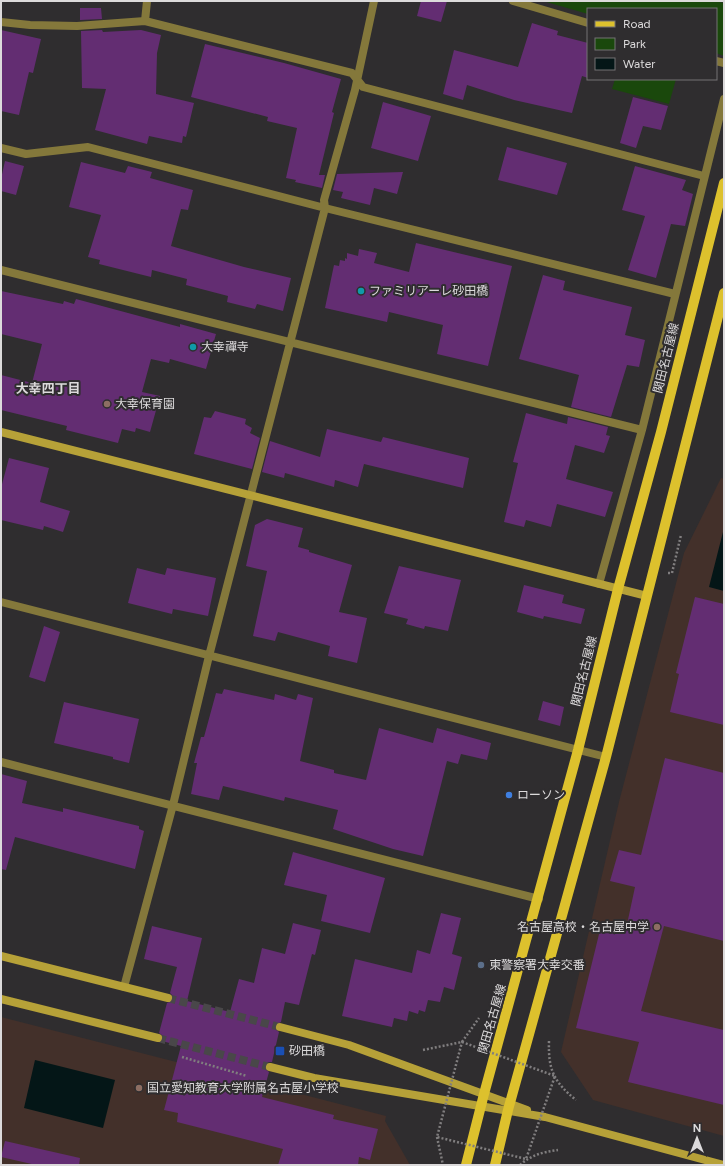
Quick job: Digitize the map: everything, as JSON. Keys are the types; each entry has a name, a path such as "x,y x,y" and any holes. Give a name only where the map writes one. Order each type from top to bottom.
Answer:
{"main road":[{"name":"関田名古屋線","path":"466,1165 484,1094 539,899 618,589 661,432 724,183"},
{"path":"495,1165 509,1107 606,757 724,293"}],"street":[{"path":"145,21 147,1"},
{"path":"124,987 173,806 250,494 292,343 325,208 324,200 357,81 374,1"},
{"path":"513,1 587,23"},
{"path":"1,22 30,25 77,26 145,21 352,73 357,81 363,86 704,176"},
{"path":"599,584 642,430 724,99"},
{"path":"1,148 26,154 88,148 675,294"},
{"path":"1,270 642,430"},
{"path":"1,432 647,596"},
{"path":"1,602 606,757"},
{"path":"1,762 539,899"},
{"path":"1,956 168,998"},
{"path":"1,999 158,1038"},
{"path":"280,1027 349,1045 484,1094 509,1107 724,1165"},
{"path":"270,1067 314,1078 481,1106 509,1107"}],"path":[{"path":"443,1165 437,1137 462,1042 479,1018"},
{"path":"549,1041 548,1060 555,1076 563,1089 576,1100"},
{"path":"422,1050 462,1042 555,1076"},
{"path":"182,1057 247,1076"},
{"path":"526,1159 555,1076"},
{"path":"437,1137 526,1159"},
{"path":"520,1165 526,1159 543,1152 558,1150"}],"shaded area":[{"name":"名古屋高校・名古屋中学","path":"721,478 724,479 724,1136 593,1100 561,1052 619,802 684,553"},
{"name":"国立愛知教育大学附属名古屋小学校","path":"1,1017 386,1116 385,1121 410,1165 1,1165"}],"green space":[{"path":"543,1 715,1 724,3 724,56 717,53 717,8 587,8 587,14"},
{"path":"615,80 676,80 669,104 612,89"}],"water":[{"path":"724,528 724,591 709,587"},
{"path":"35,1060 115,1080 103,1128 24,1108"}],"building":[{"path":"421,1 447,1 441,22 417,16"},
{"path":"80,8 101,8 102,19 80,20"},
{"path":"532,23 558,31 557,35 587,43 587,78 582,76 572,113 514,100 467,85 463,100 443,94 454,50 518,67"},
{"path":"1,30 41,39 33,73 29,72 19,115 1,111"},
{"path":"102,30 103,32 141,30 161,35 157,53 156,94 194,103 186,137 183,136 182,143 149,136 147,144 95,130 106,89 82,88 81,31"},
{"path":"205,44 284,63 341,79 332,112 334,113 319,175 325,175 322,188 295,182 296,180 286,178 297,128 267,121 268,117 191,97"},
{"path":"633,97 668,106 661,130 643,126 636,148 620,143"},
{"path":"383,102 431,116 418,161 371,148"},
{"path":"507,147 567,163 557,195 498,180"},
{"path":"5,161 24,166 16,195 1,191 1,179"},
{"path":"81,162 125,173 128,166 152,172 150,178 193,190 188,210 181,209 171,246 244,267 291,278 283,311 257,304 255,309 227,302 228,296 186,285 187,279 152,270 151,277 99,264 100,260 88,257 101,215 69,207"},
{"path":"635,166 686,180 682,190 693,194 685,226 671,224 656,278 628,270 645,216 622,210"},
{"path":"403,172 397,194 374,188 370,205 341,198 343,192 333,190 337,174"},
{"path":"416,243 512,266 488,366 437,354 443,325 389,312 387,322 325,308 334,265 339,266 340,260 345,261 345,258 347,259 347,253 358,256 359,249 377,253 374,263 409,272"},
{"path":"543,275 565,281 563,290 632,307 625,335 645,340 639,367 627,365 611,417 571,407 579,375 519,359"},
{"path":"1,291 63,304 64,301 74,304 76,299 180,327 180,324 216,334 206,369 170,359 169,363 151,359 142,392 160,396 150,432 136,428 135,432 122,429 118,443 66,430 67,426 1,410 1,375 32,383 42,344 1,334"},
{"path":"215,411 246,419 245,424 252,428 250,433 260,438 252,469 194,454 204,417 211,418"},
{"path":"526,413 567,424 568,417 608,427 606,435 610,436 604,453 575,445 566,479 613,492 605,517 557,504 551,527 526,520 524,527 504,522 518,463 513,462"},
{"path":"327,429 381,442 383,437 469,458 463,488 364,464 358,487 335,480 334,487 285,473 284,478 262,472 270,441 320,457"},
{"path":"9,458 49,468 40,502 70,511 63,532 44,526 43,530 1,520 1,488"},
{"path":"267,519 303,528 298,547 309,550 309,552 352,565 339,612 367,618 357,663 328,656 330,646 278,632 275,641 253,636 267,571 246,566 255,525"},
{"path":"399,566 461,580 448,631 425,626 424,629 406,624 408,619 384,613"},
{"path":"137,568 165,575 167,568 216,578 208,616 173,609 172,614 128,603"},
{"path":"524,585 564,595 562,603 585,609 581,624 544,616 543,619 517,612"},
{"path":"695,597 724,604 724,725 670,712 679,674 676,673"},
{"path":"44,626 60,632 45,682 29,677"},
{"path":"224,689 274,700 275,694 296,700 298,694 313,698 300,761 334,770 334,773 366,780 379,728 433,743 437,728 491,743 487,760 461,754 458,764 447,761 423,856 393,849 333,829 338,810 285,797 284,801 223,786 219,800 191,794 197,763 194,763 201,737 204,737 216,693 222,694"},
{"path":"543,701 564,707 560,726 538,720"},
{"path":"64,702 139,719 129,763 113,759 113,757 54,743"},
{"path":"665,758 724,773 724,941 664,926 641,1011 724,1030 724,1105 628,1082 639,1042 576,1028 602,922 626,929 635,887 610,881 619,850 641,855"},
{"path":"1,774 27,781 22,803 63,812 63,808 139,826 139,829 144,831 135,869 15,837 6,870 1,869"},
{"path":"293,852 385,878 370,933 321,921 327,895 284,885"},
{"path":"441,913 461,918 452,954 462,957 454,990 444,987 440,1002 428,1000 425,1012 419,1010 418,1014 409,1011 407,1021 394,1018 392,1027 342,1016 355,959 412,973 417,950 430,954"},
{"path":"293,923 321,930 315,955 312,954 299,1005 285,1002 281,1022 275,1025 275,1029 279,1032 272,1062 268,1062 265,1065 265,1069 269,1072 262,1097 334,1115 333,1119 378,1129 370,1160 359,1157 358,1165 278,1165 283,1149 177,1122 178,1113 164,1110 181,1046 162,1041 163,1036 159,1033 167,1003 173,1000 173,996 170,993 177,967 144,959 152,926 202,938 187,1001 230,1012 239,979 254,983 262,948 285,954"},
{"path":"5,1141 80,1158 79,1165 36,1165 1,1157"}],"tunnel":[{"path":"168,998 280,1027"},
{"path":"158,1038 270,1067"}],"place":[{"name":"ファミリアーレ砂田橋","path":"361,291"},
{"name":"大幸禪寺","path":"193,347"},
{"name":"大幸保育園","path":"107,404"},
{"name":"ローソン","path":"509,795"},
{"name":"名古屋高校・名古屋中学","path":"657,927"},
{"name":"東警察署大幸交番","path":"481,965"},
{"name":"砂田橋","path":"280,1051"},
{"name":"国立愛知教育大学附属名古屋小学校","path":"139,1088"}],"district":[{"name":"大幸四丁目","path":"48,388"}]}
